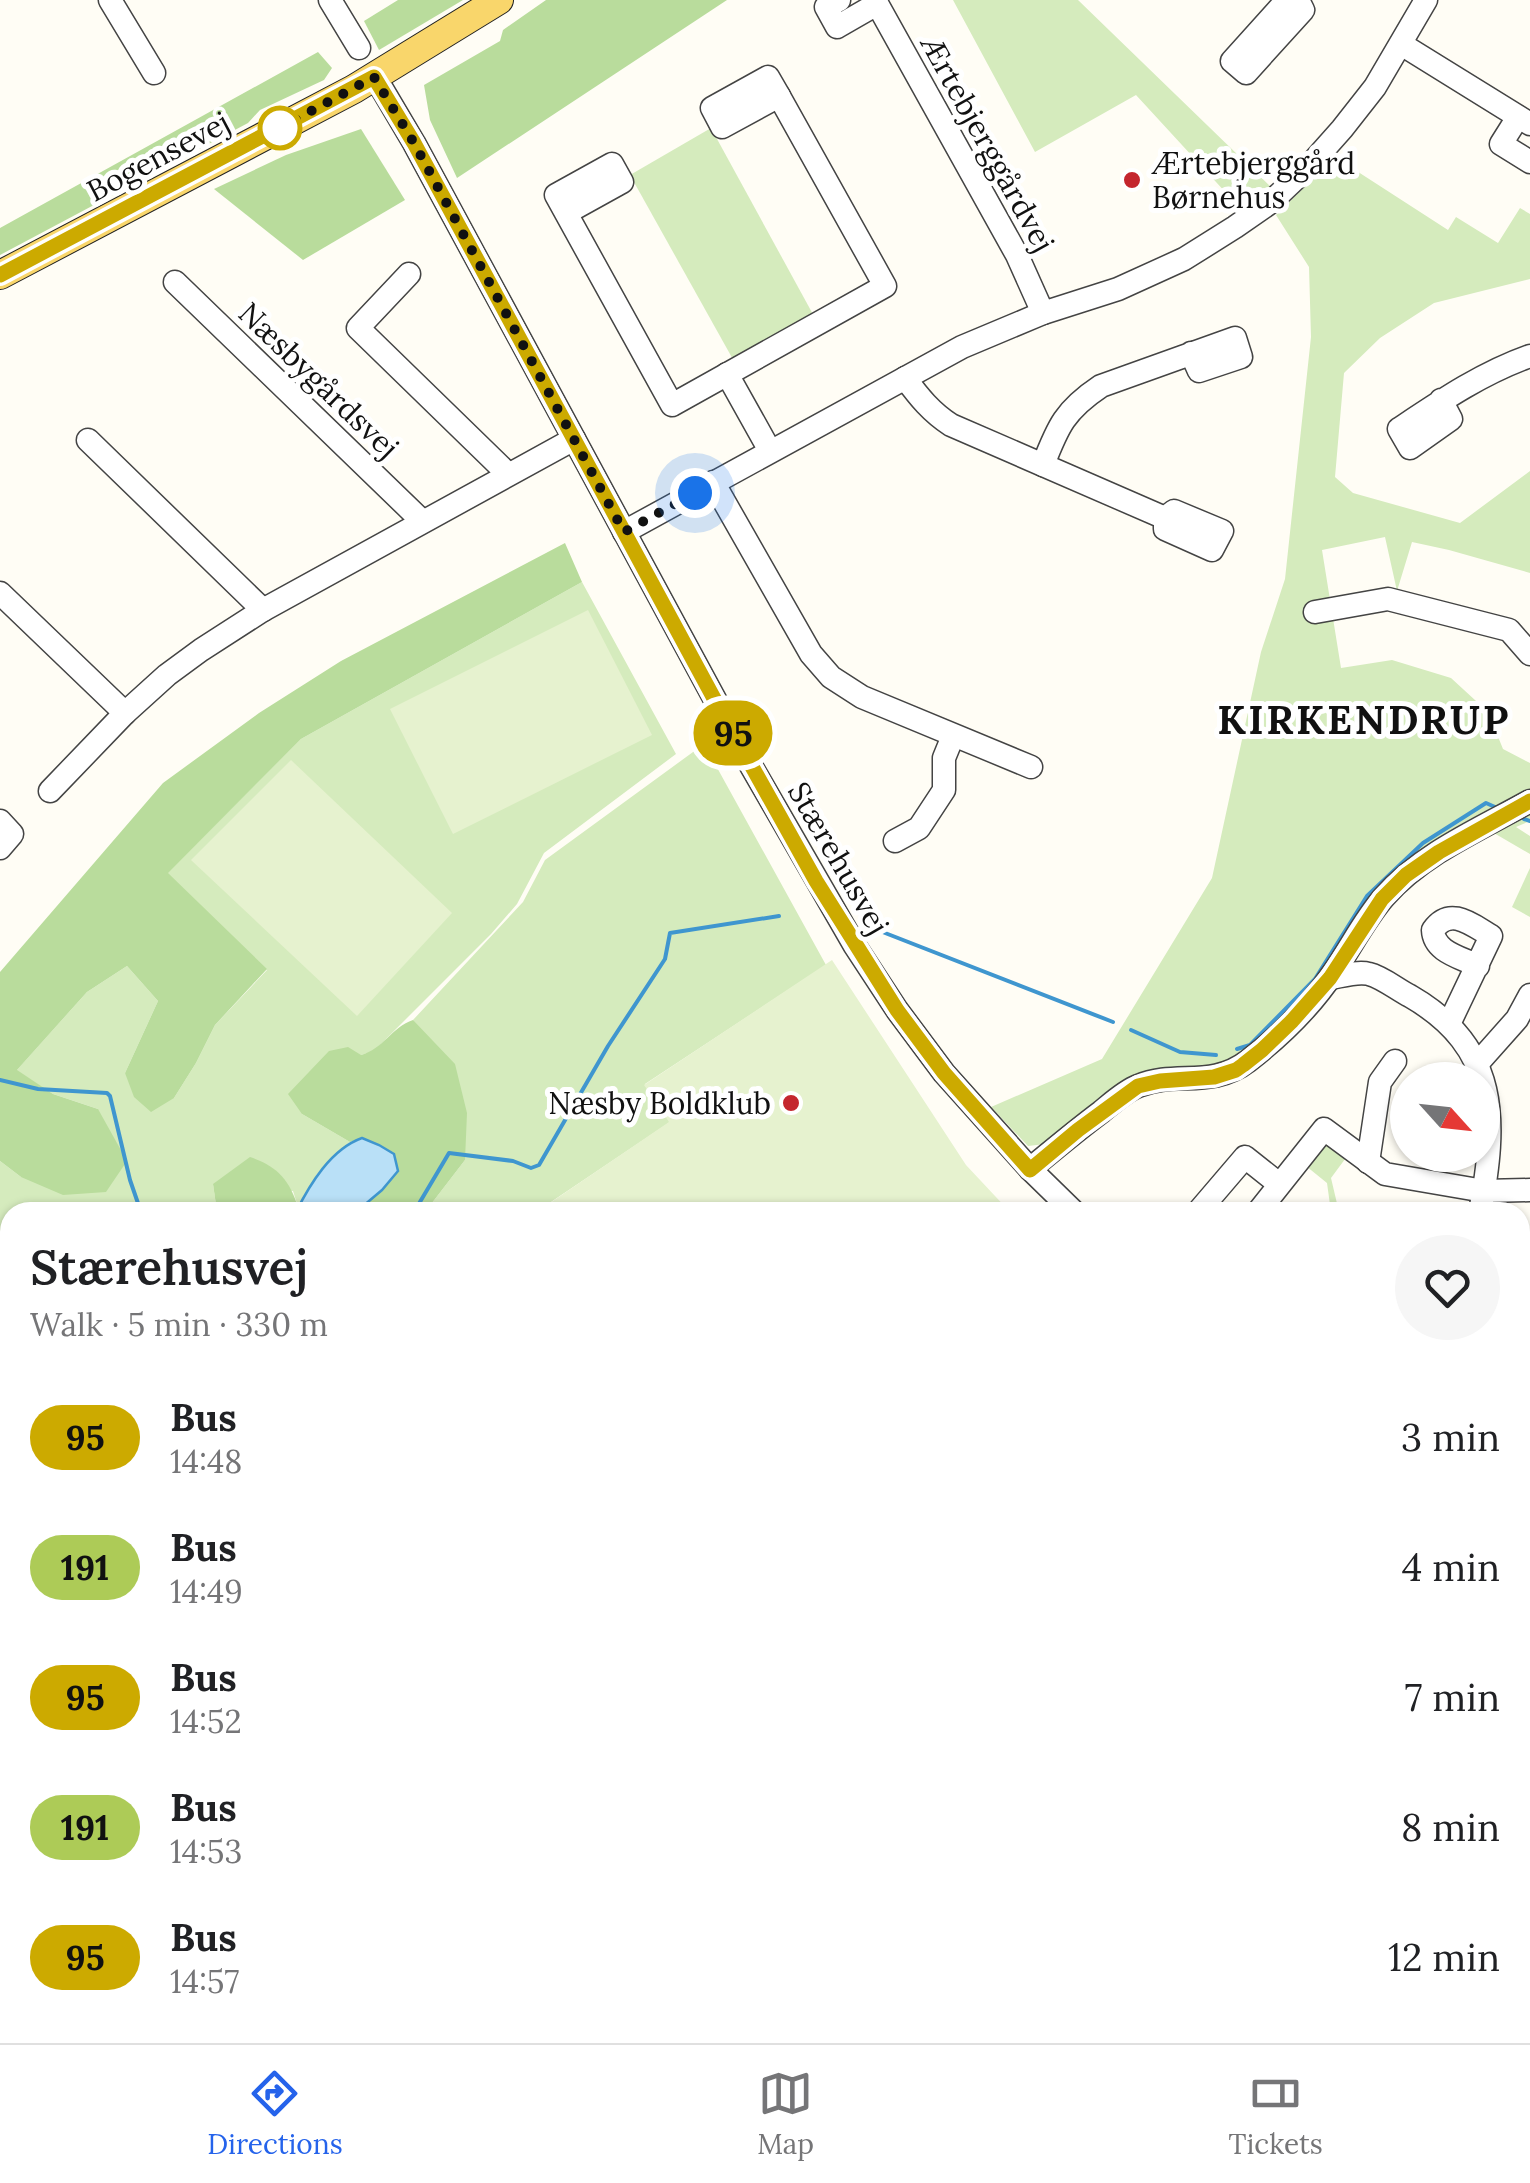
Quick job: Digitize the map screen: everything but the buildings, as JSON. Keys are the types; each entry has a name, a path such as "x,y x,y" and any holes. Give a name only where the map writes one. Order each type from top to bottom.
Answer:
{"main road":[{"name":"Bogensevej","path":"0,276 374,77 499,0"}],"street":[{"path":"110,0 154,73"},
{"path":"330,0 359,48"},
{"name":"Ærtebjerggårdvej","path":"839,0 826,7 837,26 876,2 1017,255 1043,313"},
{"path":"1287,0 1232,61 1246,73 1303,10 1298,0"},
{"path":"624,532 962,347 1043,313 1118,290 1184,258 1271,202 1342,129 1374,87 1426,0"},
{"path":"1401,44 1524,120 1501,144 1530,162"},
{"name":"Stærehusvej","path":"374,77 422,158 755,773 855,946 944,1073 1064,1202"},
{"path":"566,213 672,405 885,286 779,96"},
{"path":"409,274 358,328 508,474"},
{"name":"Næsbygårdsvej","path":"175,282 422,521"},
{"path":"1043,465 1057,430 1082,398 1101,386 1191,354"},
{"path":"1441,400 1477,378 1530,356"},
{"path":"727,374 770,451"},
{"path":"905,378 922,402 951,425 1165,518"},
{"path":"50,791 124,713 167,675 262,610 574,438"},
{"path":"88,440 262,610"},
{"path":"714,482 811,654 831,678 862,697 1031,767"},
{"path":"0,593 124,713"},
{"path":"1315,612 1388,599 1510,630 1530,654"},
{"path":"895,842 919,828 944,790 944,758 954,736"},
{"path":"1030,1170 1138,1086 1214,1077 1236,1070 1292,1021 1330,978 1382,899 1406,875 1530,801"},
{"path":"1355,940 1369,974"},
{"path":"1450,1024 1478,966"},
{"path":"1330,978 1369,974 1425,1005 1450,1024 1476,1062"},
{"path":"1479,1062 1517,1019 1530,995"},
{"path":"1368,1162 1380,1082 1390,1069"},
{"path":"1266,1202 1324,1130 1385,1174 1482,1202 1530,1190"},
{"path":"1207,1202 1245,1158 1279,1184"},
{"path":"1482,1202 1485,1172"}],"green space":[{"path":"398,0 463,0 379,50 364,21"},
{"path":"546,0 727,0 457,178 430,120 424,85 500,41 503,30"},
{"path":"953,0 1078,0 1273,189 1239,207 1136,95 1035,152"},
{"path":"318,52 332,68 324,80 260,110 248,123 0,255 0,228"},
{"path":"711,128 815,318 735,363 630,175"},
{"path":"361,129 405,200 303,260 214,189 286,155"},
{"path":"1335,157 1448,230 1456,217 1498,243 1520,208 1530,214 1530,279 1434,303 1380,338 1344,373 1335,477 1353,493 1460,523 1530,471 1530,573 1412,542 1397,591 1385,537 1322,550 1341,668 1392,660 1451,678 1488,712 1503,749 1530,763 1530,821 1516,827 1530,836 1530,854 1475,822 1405,868 1322,980 1277,1031 1231,1063 1166,1074 1045,1144 1028,1146 991,1107 1102,1059 1212,878 1261,652 1285,579 1311,337 1309,267 1276,215"},
{"path":"565,543 582,582 301,739 168,873 267,969 215,1025 174,1098 151,1112 134,1097 125,1073 158,1001 127,966 87,992 17,1070 53,1094 98,1109 127,1161 106,1192 63,1195 21,1177 0,1161 0,972 163,783 259,713 341,661"},
{"path":"582,582 676,754 544,853 517,904 491,934 374,1051 361,1055 302,1114 350,1142 317,1174 301,1202 296,1202 293,1191 213,1184 216,1202 0,1202 0,1161 21,1177 98,1109 53,1094 16,1071 87,992 127,966 158,1001 125,1073 174,1098 215,1025 267,970 167,873 301,739"},
{"path":"588,610 652,735 453,834 390,709"},
{"path":"704,744 826,965 645,1084 670,1122 551,1202 433,1202 465,1160 413,1020 523,902 545,860"},
{"path":"291,760 452,913 357,1016 191,860"},
{"path":"1530,868 1530,917 1512,907"},
{"name":"Næsby Boldklub","path":"832,960 966,1165 1001,1202 551,1202 669,1122 644,1085"},
{"path":"413,1020 455,1064 467,1113 465,1160 433,1202 368,1202 382,1190 362,1138 350,1142 302,1114 288,1094 329,1051 348,1047 361,1055"},
{"path":"1324,1143 1348,1155 1331,1178 1337,1202 1330,1202 1327,1183 1306,1166"},
{"path":"250,1157 281,1175 296,1202 216,1202 213,1184"}],"water":[{"path":"362,1138 379,1145 394,1154 398,1171 368,1202 302,1202 331,1159"}],"waterway":[{"path":"1237,1049 1250,1045 1315,979 1367,896 1423,843 1486,803 1495,807"},
{"path":"1524,819 1530,821"},
{"path":"420,1202 449,1153 513,1161 531,1168 539,1165 608,1046 665,959 670,933 779,916"},
{"path":"880,931 1113,1022"},
{"path":"1131,1030 1180,1052 1216,1055"},
{"path":"0,1080 38,1089 107,1093 138,1202"}],"bus line":[{"name":"95","path":"0,275 374,77 414,143 717,704 855,946 944,1073 1030,1170 1138,1086 1214,1077 1243,1065 1292,1021 1330,978 1382,899 1406,875 1530,801"}],"place":[{"name":"Ærtebjerggård Børnehus","path":"1132,180"},
{"name":"Næsby Boldklub","path":"791,1103"}],"district":[{"name":"KIRKENDRUP","path":"1364,719"}],"route":[{"path":"280,128 374,77 414,143 624,532 695,493"}]}
